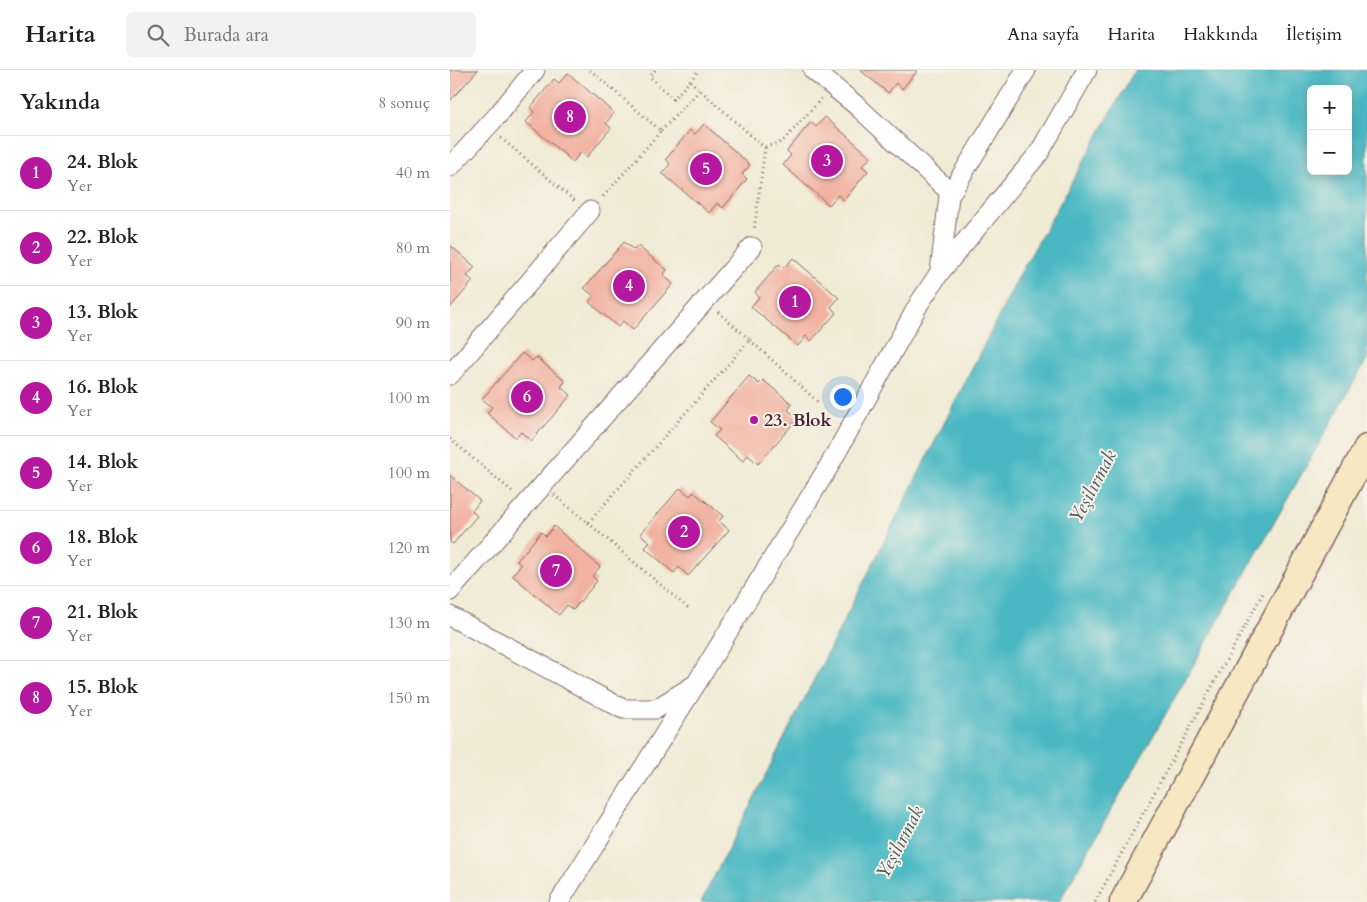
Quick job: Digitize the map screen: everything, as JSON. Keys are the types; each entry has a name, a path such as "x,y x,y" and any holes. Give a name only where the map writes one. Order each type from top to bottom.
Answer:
{"street":[{"path":"450,167 535,70"},
{"path":"813,70 857,106 951,193"},
{"path":"940,272 949,196 1026,70"},
{"path":"559,902 696,684 829,466 920,302 940,272 1039,153 1087,70"},
{"path":"450,375 590,212"},
{"path":"450,591 752,248"},
{"path":"1123,902 1367,448"},
{"path":"450,616 623,709 656,709 696,684"}],"path":[{"path":"590,70 661,132"},
{"path":"655,70 650,77 673,99 699,70"},
{"path":"690,81 765,148"},
{"path":"765,148 782,142 832,86"},
{"path":"487,127 590,212 700,90"},
{"path":"752,248 765,148"},
{"path":"706,300 818,402"},
{"path":"588,523 750,340"},
{"path":"450,438 526,504"},
{"path":"542,485 690,609"}],"water":[{"name":"Yeşilırmak","path":"1135,70 1367,70 1367,359 1059,902 701,902 1020,274"}],"building":[{"path":"450,70 478,70 450,101"},
{"path":"860,70 918,70 902,89 896,83 888,93"},
{"path":"568,73 614,113 606,123 611,128 587,157 581,152 573,162 526,122 534,112 530,108 554,79 559,83"},
{"path":"825,117 871,157 862,166 868,171 844,200 838,195 829,205 783,165 791,155 787,151 811,122 816,127"},
{"path":"704,124 750,165 742,174 747,179 723,208 717,203 709,213 662,173 670,164 666,159 690,130 695,134"},
{"path":"624,242 634,250 638,246 667,270 663,275 673,284 633,330 623,321 618,327 589,302 594,296 584,288"},
{"path":"450,245 475,267 467,276 473,281 450,308"},
{"path":"793,258 839,298 831,307 836,313 811,341 806,336 798,346 751,307 759,297 755,292 779,264 784,268"},
{"path":"522,353 532,361 536,357 565,381 561,387 571,395 531,441 521,432 516,438 487,413 492,407 482,399"},
{"name":"23. Blok","path":"749,376 759,384 763,380 792,404 788,410 798,418 758,464 748,455 743,461 714,436 720,430 710,422"},
{"path":"450,475 480,501 472,511 477,516 453,544 450,542"},
{"path":"680,488 690,496 694,492 723,516 719,521 729,530 688,576 679,567 674,573 645,548 650,542 640,534"},
{"path":"554,526 600,567 592,576 597,581 573,610 567,605 559,615 512,575 521,565 517,561 541,532 546,536"}],"place":[{"name":"15. Blok","path":"570,117"},
{"name":"13. Blok","path":"827,161"},
{"name":"14. Blok","path":"706,169"},
{"name":"16. Blok","path":"629,286"},
{"name":"24. Blok","path":"795,302"},
{"name":"18. Blok","path":"527,397"},
{"name":"23. Blok","path":"754,420"},
{"name":"22. Blok","path":"684,532"},
{"name":"21. Blok","path":"556,571"}]}
